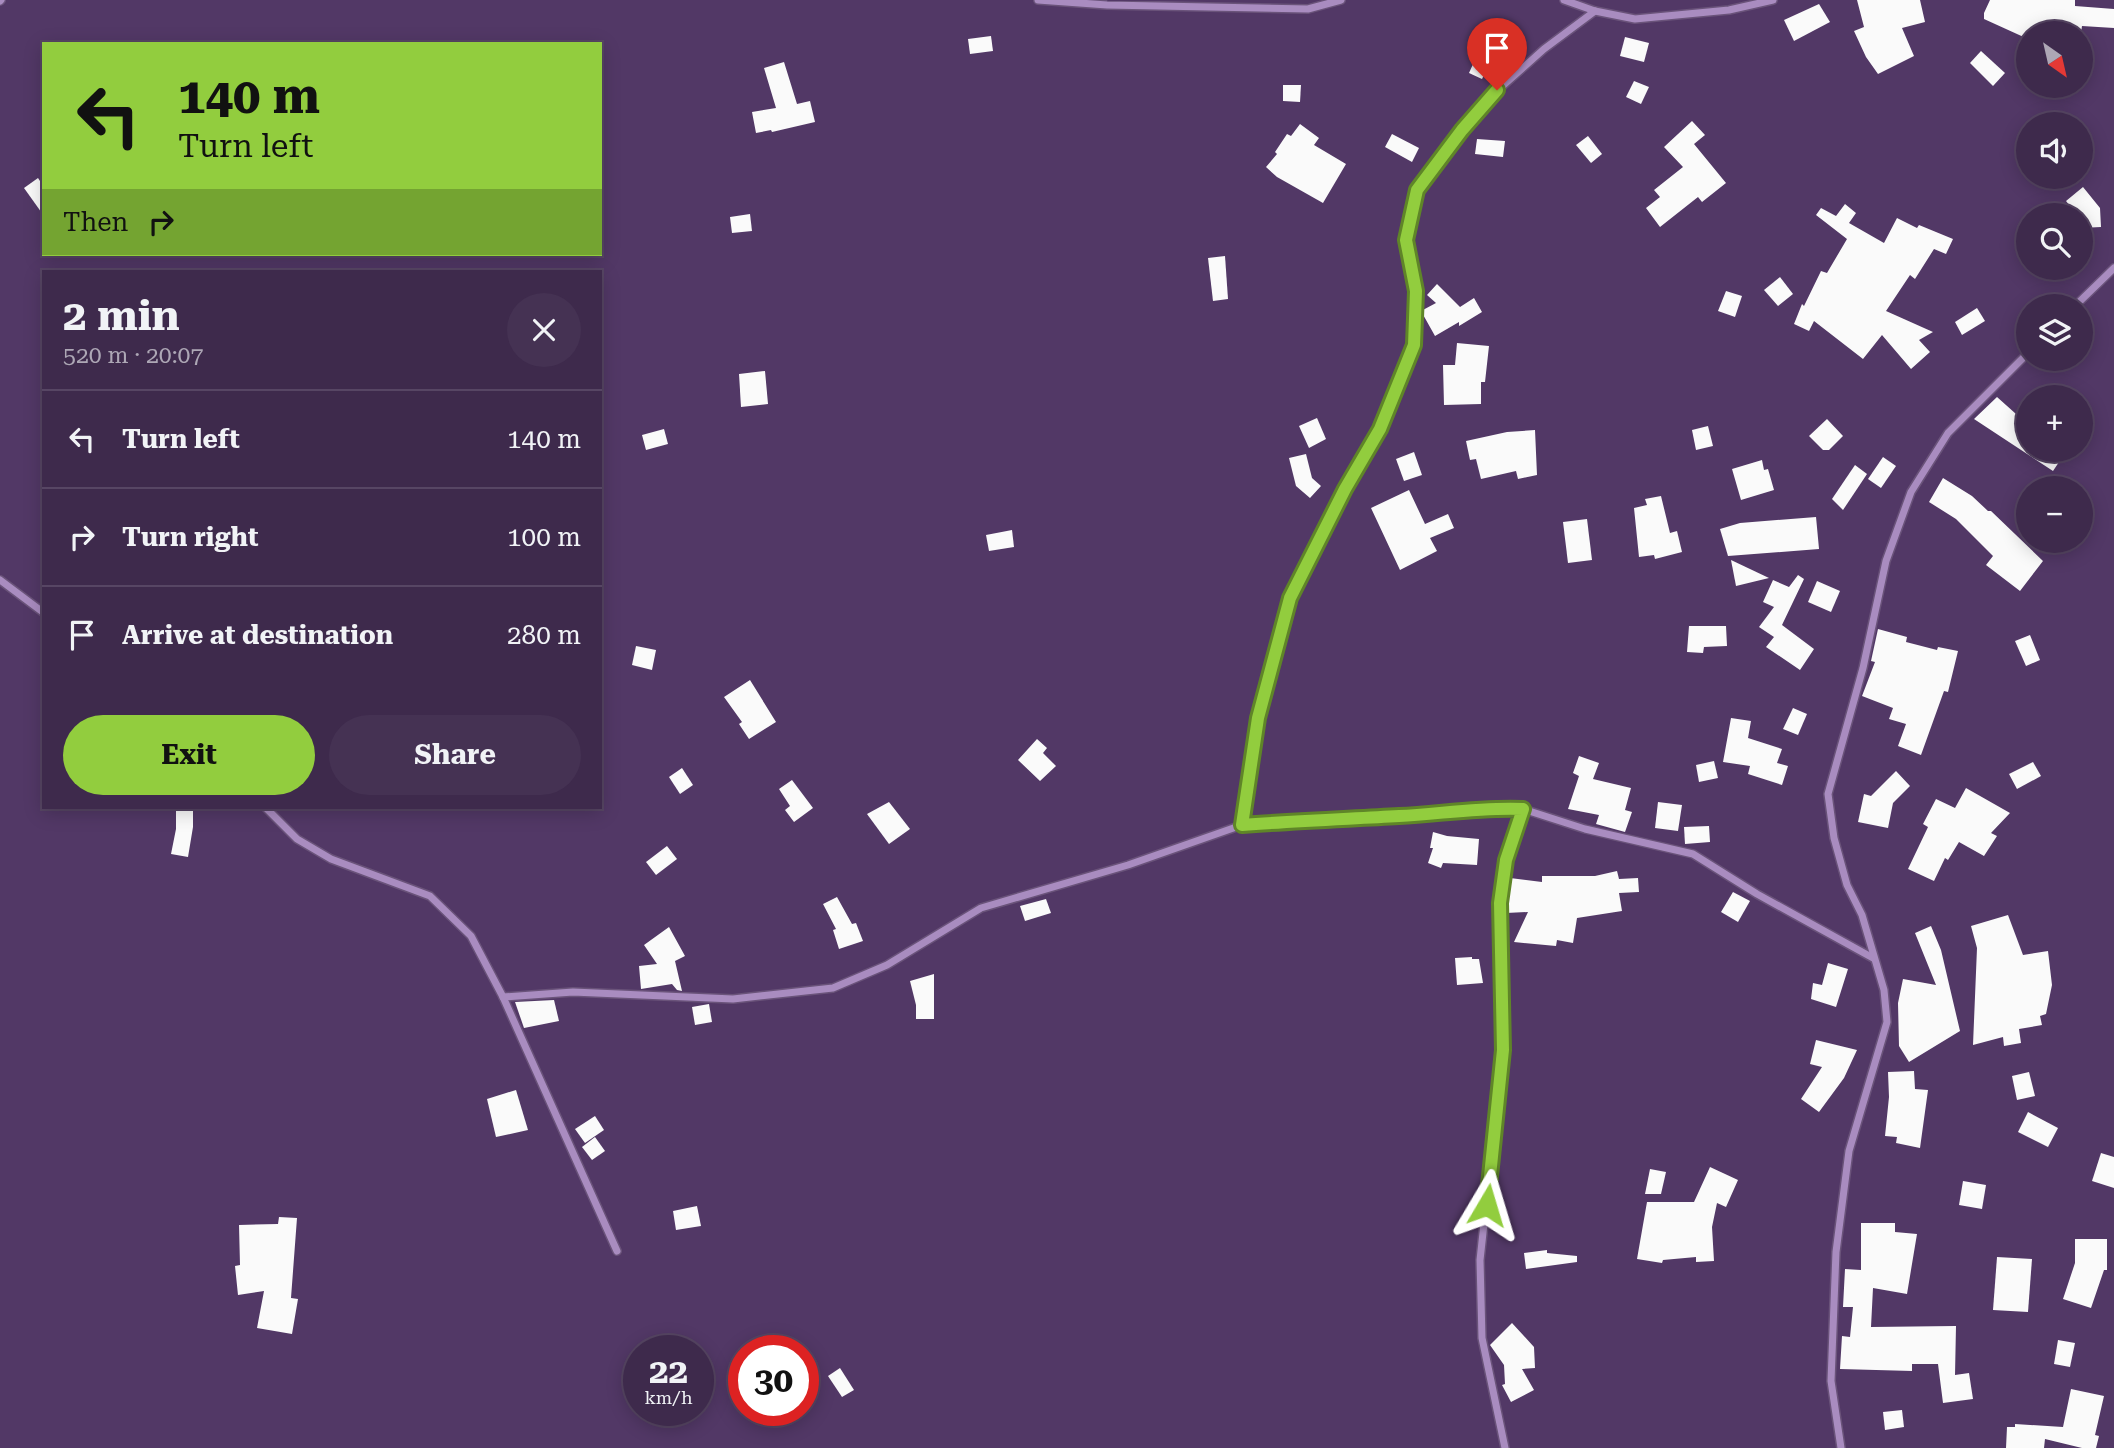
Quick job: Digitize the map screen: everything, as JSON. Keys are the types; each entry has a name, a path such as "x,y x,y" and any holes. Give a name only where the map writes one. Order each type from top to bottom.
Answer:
{"street":[{"path":"1038,0 1107,5 1308,9 1341,0"},
{"path":"1564,0 1595,11 1636,19 1729,9 1773,0"},
{"path":"1242,825 1258,718 1290,598 1345,489 1380,429 1414,345 1416,291 1406,240 1417,190 1462,130 1497,90 1544,49 1595,11"},
{"path":"2087,294 2114,268"},
{"path":"1841,1448 1831,1381 1836,1252 1849,1151 1886,1022 1884,990 1861,915 1847,885 1834,838 1828,794 1863,668 1886,561 1911,492 1948,433 2016,365"},
{"path":"0,580 42,612"},
{"path":"503,997 573,992 733,999 833,988 887,965 981,908 1129,865 1242,825 1497,808 1523,809 1586,829 1693,854 1757,894 1873,958"},
{"path":"267,809 297,839 331,859 430,896 471,936 503,997 617,1251"},
{"path":"1505,1448 1482,1338 1480,1260 1503,1050 1500,903 1506,860 1523,809"}],"building":[{"path":"1857,0 1920,0 1925,22 1902,28 1914,56 1878,74 1866,57 1854,31 1864,27"},
{"path":"1990,0 2075,0 2075,6 2114,9 2114,28 2093,27 2093,21 2016,21 2016,34 1984,19"},
{"path":"1819,4 1830,22 1794,41 1784,20"},
{"path":"991,36 993,51 970,54 968,39"},
{"path":"1625,37 1649,43 1644,62 1620,56"},
{"path":"1479,51 1493,58 1482,79 1469,73"},
{"path":"1981,51 2005,73 1993,86 1970,63"},
{"path":"784,62 797,104 810,101 815,122 756,133 752,112 776,108 764,68"},
{"path":"1634,81 1649,87 1641,104 1626,97"},
{"path":"1283,85 1301,85 1300,102 1283,101"},
{"path":"1692,121 1705,135 1694,144 1726,183 1702,202 1698,197 1660,227 1646,208 1660,197 1654,190 1683,167 1664,147"},
{"path":"1300,124 1319,138 1314,145 1346,164 1323,203 1277,177 1266,167 1277,154 1275,152 1287,134 1291,136"},
{"path":"1392,134 1419,148 1412,162 1385,147"},
{"path":"1588,136 1602,154 1591,163 1576,145"},
{"path":"1477,139 1505,141 1503,157 1475,154"},
{"path":"38,178 42,184 42,213 24,188"},
{"path":"2081,189 2085,189 2100,208 2101,227 2093,227 2093,203 2066,201"},
{"path":"1845,204 1856,213 1849,223 1884,243 1897,218 1917,228 1919,225 1953,239 1946,254 1934,249 1915,279 1910,275 1886,311 1933,332 1919,340 1930,352 1911,369 1882,335 1863,359 1814,321 1809,331 1794,324 1821,271 1827,273 1847,239 1816,215 1821,208 1836,216"},
{"path":"750,214 752,231 732,233 730,217"},
{"path":"1225,256 1228,299 1213,301 1208,258"},
{"path":"1780,277 1793,294 1778,306 1764,290"},
{"path":"1437,284 1460,307 1474,298 1482,312 1435,336 1421,311 1436,303 1427,295"},
{"path":"1726,291 1742,296 1735,317 1718,311"},
{"path":"1977,308 1985,321 1962,335 1955,322"},
{"path":"1457,343 1489,346 1485,382 1481,382 1481,404 1444,405 1443,365 1455,365"},
{"path":"765,371 768,404 741,407 739,374"},
{"path":"1997,397 2016,414 2016,447 1974,419"},
{"path":"1317,418 1326,439 1309,448 1299,426"},
{"path":"1827,419 1843,436 1829,450 1823,450 1809,436"},
{"path":"1708,426 1713,446 1696,450 1692,430"},
{"path":"664,429 668,444 646,450 642,435"},
{"path":"1535,430 1537,475 1518,479 1516,471 1481,479 1476,459 1470,460 1466,441 1507,432"},
{"path":"1414,452 1422,475 1404,481 1396,459"},
{"path":"1306,454 1312,478 1321,486 1310,498 1296,486 1289,458"},
{"path":"1883,457 1896,466 1881,488 1868,479"},
{"path":"1762,460 1764,470 1768,469 1774,490 1741,500 1732,469"},
{"path":"2039,462 2059,462 2053,471"},
{"path":"1855,465 1867,474 1843,510 1832,499"},
{"path":"1943,478 1972,496 2016,535 2016,553 2035,553 2043,561 2020,591 1986,565 1993,556 1956,519 1929,502"},
{"path":"1409,490 1425,524 1448,514 1454,528 1430,538 1437,551 1400,570 1371,508"},
{"path":"1661,496 1670,533 1677,531 1682,552 1655,559 1654,555 1639,557 1634,508 1647,505 1645,499"},
{"path":"1816,517 1819,549 1728,556 1720,529 1740,523"},
{"path":"1587,519 1592,560 1568,563 1563,522"},
{"path":"1012,530 1014,547 989,551 986,535"},
{"path":"1731,560 1769,578 1736,586"},
{"path":"1798,575 1804,579 1782,625 1814,649 1800,670 1766,647 1774,637 1759,627 1774,607 1763,602 1773,580 1789,587"},
{"path":"1817,581 1840,591 1831,612 1808,602"},
{"path":"1689,626 1726,626 1727,646 1704,647 1703,653 1687,652"},
{"path":"1878,629 1907,637 1906,642 1937,650 1938,647 1958,651 1948,692 1944,691 1921,755 1898,746 1906,724 1889,719 1893,708 1862,696 1875,662 1871,661"},
{"path":"2030,635 2040,660 2026,666 2015,641"},
{"path":"636,646 656,650 652,670 632,665"},
{"path":"750,680 776,722 749,739 739,724 742,722 724,697"},
{"path":"1793,708 1807,714 1798,735 1783,729"},
{"path":"1731,718 1751,721 1748,738 1782,749 1777,763 1788,766 1782,785 1748,774 1750,766 1723,762"},
{"path":"1037,739 1047,748 1043,753 1056,766 1040,781 1018,760"},
{"path":"1579,756 1599,763 1593,779 1631,788 1625,810 1632,812 1625,832 1596,824 1599,815 1568,809 1579,776 1573,773"},
{"path":"1714,761 1718,778 1699,782 1696,765"},
{"path":"2033,762 2041,776 2017,789 2009,774"},
{"path":"682,768 693,785 680,794 669,777"},
{"path":"1896,771 1910,786 1893,803 1888,828 1858,822 1864,794 1871,796"},
{"path":"792,780 813,808 794,822 785,810 790,806 779,789"},
{"path":"1966,788 2010,813 1991,833 1997,836 1984,856 1959,842 1948,860 1945,858 1934,881 1908,869 1928,827 1923,824 1936,799 1955,808"},
{"path":"889,802 910,829 889,844 867,814"},
{"path":"1658,802 1682,805 1678,831 1655,828"},
{"path":"176,809 193,809 188,857 171,854 176,829"},
{"path":"1709,826 1710,842 1685,844 1684,827"},
{"path":"1433,832 1479,839 1477,865 1443,863 1441,868 1428,863 1433,848 1430,848"},
{"path":"667,846 677,859 656,875 646,862"},
{"path":"1617,871 1619,879 1638,878 1639,892 1619,893 1622,911 1577,918 1573,943 1557,940 1556,946 1514,942 1528,912 1506,913 1510,878 1542,882 1542,876 1595,876"},
{"path":"1733,892 1750,901 1738,922 1721,912"},
{"path":"837,897 852,924 856,923 863,941 839,949 833,930 836,929 823,904"},
{"path":"1046,899 1051,913 1025,921 1020,906"},
{"path":"2008,915 2023,955 2048,951 2052,985 2046,1014 2040,1016 2042,1025 2019,1029 2021,1043 2004,1046 2003,1037 1973,1045 1977,948 1971,926"},
{"path":"1931,926 1941,950 1960,1031 1909,1062 1899,1046 1898,1003 1903,979 1936,985 1915,933"},
{"path":"669,927 685,956 675,961 682,991 672,984 641,989 639,966 657,964 644,945"},
{"path":"1455,958 1479,959 1483,983 1457,985"},
{"path":"1828,963 1848,969 1836,1007 1811,999 1813,983 1822,985"},
{"path":"934,974 934,1019 916,1019 916,1005 910,981"},
{"path":"554,1000 559,1021 524,1028 515,1002"},
{"path":"709,1004 712,1022 695,1025 692,1007"},
{"path":"1816,1040 1857,1050 1844,1078 1819,1112 1801,1099 1822,1067 1810,1064"},
{"path":"1914,1071 1915,1089 1928,1090 1920,1148 1896,1143 1897,1137 1885,1136 1889,1097 1888,1072"},
{"path":"2029,1072 2035,1096 2017,1100 2012,1076"},
{"path":"516,1090 528,1130 496,1137 487,1099"},
{"path":"2028,1112 2058,1128 2048,1147 2018,1132"},
{"path":"595,1116 604,1130 585,1143 575,1129"},
{"path":"595,1137 605,1151 592,1160 582,1147"},
{"path":"2101,1153 2114,1157 2114,1188 2092,1181"},
{"path":"1710,1167 1738,1180 1726,1207 1717,1203 1712,1227 1714,1261 1696,1262 1696,1257 1663,1260 1662,1263 1637,1259 1647,1202 1694,1202"},
{"path":"1650,1169 1666,1172 1661,1194 1645,1194"},
{"path":"1963,1181 1986,1185 1982,1209 1959,1205"},
{"path":"697,1206 701,1226 676,1230 673,1211"},
{"path":"279,1217 297,1218 291,1298 298,1299 292,1334 257,1328 264,1291 238,1295 235,1266 240,1265 239,1225 278,1224"},
{"path":"1861,1223 1895,1223 1895,1232 1917,1234 1907,1294 1873,1288 1871,1327 1956,1326 1955,1375 1969,1373 1973,1399 1943,1403 1938,1364 1912,1364 1912,1371 1840,1369 1842,1336 1850,1337 1853,1307 1843,1307 1845,1269 1861,1270"},
{"path":"2075,1239 2107,1239 2107,1270 2104,1270 2091,1308 2063,1299 2075,1263"},
{"path":"1547,1250 1547,1253 1577,1256 1577,1262 1526,1269 1524,1253"},
{"path":"1997,1257 2032,1259 2028,1312 1993,1310"},
{"path":"1512,1323 1534,1347 1535,1368 1522,1369 1534,1390 1511,1402 1502,1385 1505,1384 1504,1365 1490,1345"},
{"path":"2058,1340 2075,1343 2070,1367 2054,1364"},
{"path":"840,1368 854,1390 842,1397 828,1376"},
{"path":"2071,1389 2104,1396 2095,1435 2099,1436 2096,1448 2082,1448 2045,1439 2044,1448 2006,1448 2007,1427 2015,1427 2015,1424 2063,1427"},
{"path":"1902,1410 1904,1427 1885,1430 1883,1412"}],"route":[{"path":"1487,1205 1503,1050 1500,903 1506,860 1523,809 1497,808 1242,825 1258,718 1290,598 1345,489 1380,429 1414,345 1416,291 1406,240 1417,190 1462,130 1497,90"}]}
